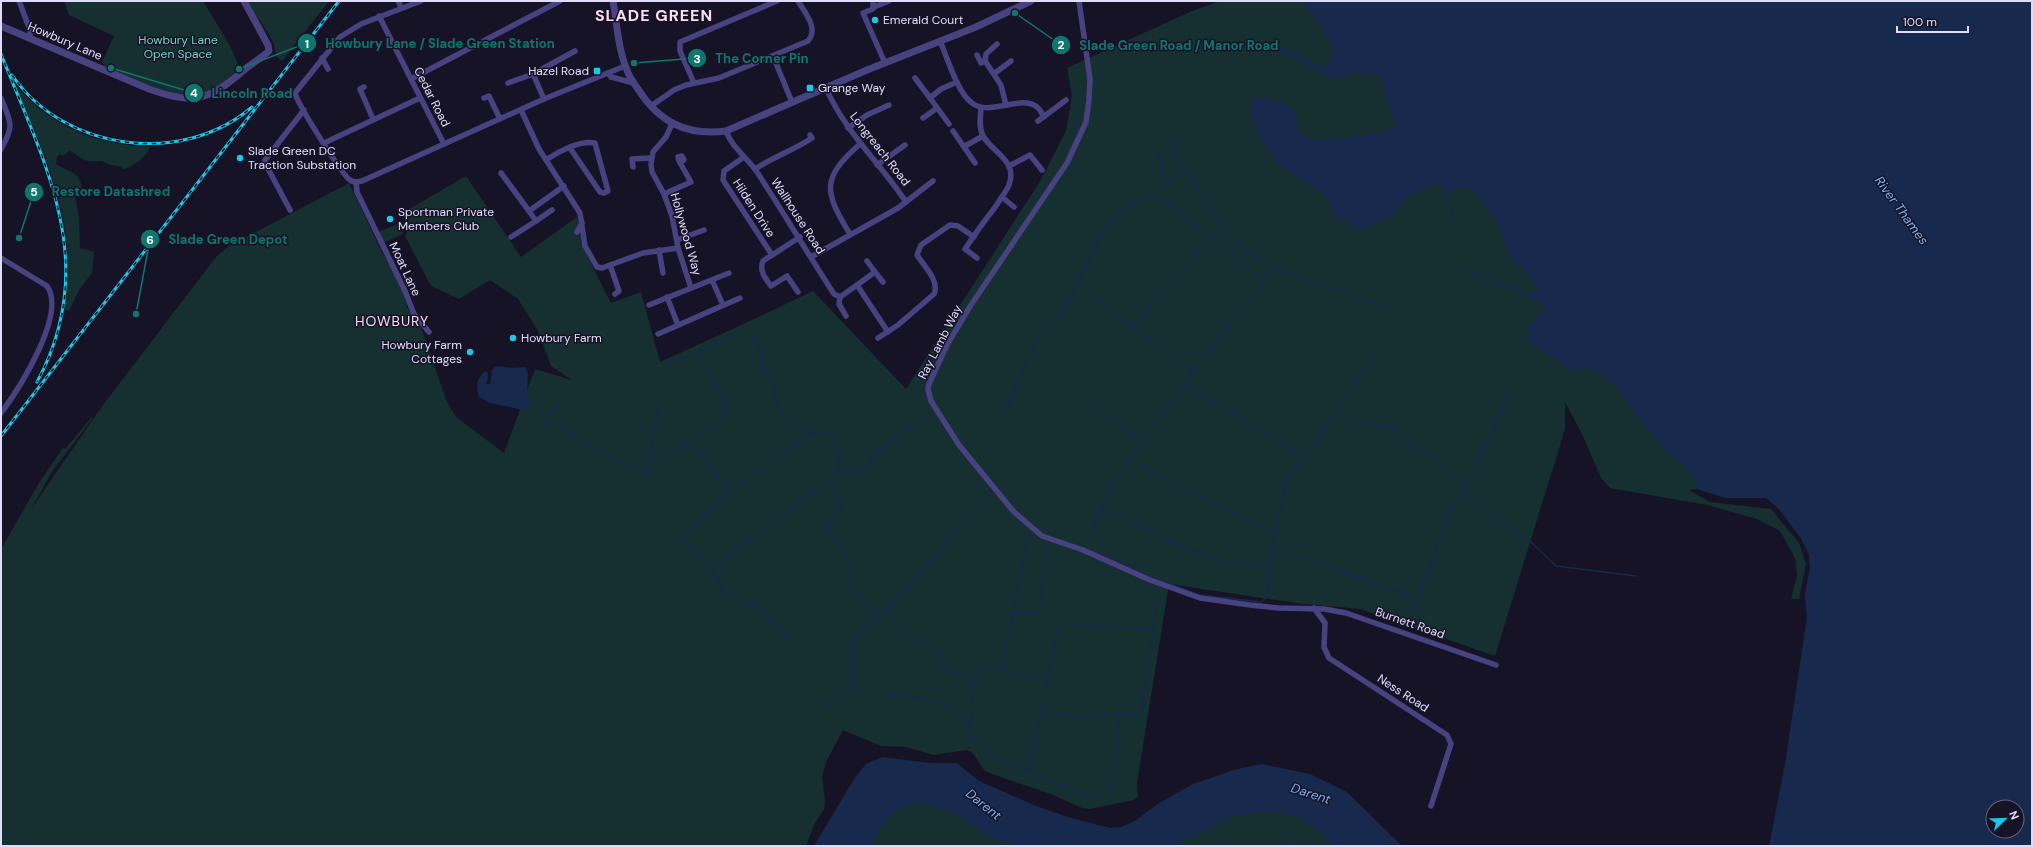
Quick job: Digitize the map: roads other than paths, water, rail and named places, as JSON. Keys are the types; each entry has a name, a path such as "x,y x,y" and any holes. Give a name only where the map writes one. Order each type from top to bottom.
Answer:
{"street":[{"path":"19,1 30,30 30,38"},
{"name":"Howbury Lane","path":"1,26 148,89 166,95 191,99 203,98 224,87 268,51 268,45 244,1"},
{"path":"398,1 401,7"},
{"path":"422,1 401,7 360,24 340,37 296,92 296,97 348,179 356,182 362,181 544,99 625,66"},
{"path":"412,79 560,1"},
{"path":"613,1 625,66 634,83 651,106 672,124 697,132 726,131 885,62 976,27 1031,1"},
{"path":"694,83 680,51 680,42 777,1"},
{"path":"651,106 674,90 694,83 719,78 808,41 812,37 813,26 798,1"},
{"path":"885,62 863,13 873,9 873,4 889,1"},
{"name":"Ray Lamb Way","path":"1079,1 1086,53 1089,93 1086,122 1068,164 969,308 947,345 928,389 931,401 959,446 1014,512 1042,536 1083,550 1150,580 1200,598 1278,608 1314,608"},
{"name":"Cedar Road","path":"379,16 388,38 412,79 420,98 444,144"},
{"path":"940,41 957,82 963,94 970,102 981,109 1023,104 1036,106 1044,117"},
{"path":"997,44 986,54 985,61 995,73 1001,85 1006,105"},
{"path":"508,83 533,74 575,51"},
{"path":"977,55 981,63 985,61"},
{"path":"773,56 792,102"},
{"path":"322,58 328,69"},
{"path":"995,73 1011,62"},
{"path":"608,73 611,77 634,83"},
{"path":"533,74 544,99"},
{"path":"915,78 949,124"},
{"path":"930,98 941,89 957,82"},
{"name":"Longreach Road","path":"826,88 835,107 848,128 893,183 906,202"},
{"path":"360,89 373,119"},
{"path":"484,98 489,96 500,119"},
{"path":"1,98 11,129 1,149"},
{"path":"324,143 420,98"},
{"path":"1038,121 1066,100"},
{"path":"848,128 867,115 888,105"},
{"path":"923,118 937,108"},
{"path":"977,258 965,249 1009,185 1009,166 1005,158 984,136 980,127 981,109"},
{"path":"290,210 265,163 265,160 304,110"},
{"path":"521,110 539,149 580,213 586,248 596,266 599,268 610,266 635,256 659,250 678,248"},
{"path":"633,167 632,157 651,158 657,145 666,137 672,124"},
{"name":"Wallhouse Road","path":"726,131 729,140 755,169 800,237 834,294 840,297 839,304 846,316"},
{"path":"953,131 965,146 975,163"},
{"path":"965,146 984,136"},
{"path":"755,169 812,138"},
{"path":"546,160 570,148 587,141 595,143 608,191 604,193 600,192 570,148"},
{"path":"850,234 834,210 831,185 838,165 860,144"},
{"path":"877,165 905,145"},
{"path":"1009,166 1030,155 1042,170"},
{"name":"Hilden Drive","path":"744,157 724,171 723,180 772,255"},
{"name":"Hollywood Way","path":"651,158 652,172 664,194 672,216 678,248 691,288"},
{"path":"664,194 692,184 681,162"},
{"path":"501,173 536,221"},
{"path":"812,257 906,202 933,181"},
{"name":"Moat Lane","path":"356,182 360,198 406,291 414,314 429,332"},
{"path":"529,211 564,186"},
{"path":"1002,197 1014,207"},
{"path":"511,237 552,210"},
{"path":"577,232 582,223"},
{"path":"878,338 898,325 923,303 936,289 936,282 917,255 921,245 950,225 958,226 974,237"},
{"path":"677,240 704,230"},
{"path":"798,292 787,276 771,286 762,273 761,267 763,261 800,237"},
{"path":"659,250 663,273"},
{"path":"1,258 47,286 51,292 52,300 44,339 23,381 1,413"},
{"path":"868,261 883,282"},
{"path":"610,266 619,291 615,294"},
{"path":"840,297 875,272"},
{"name":"Hollywood Way","path":"649,304 729,273"},
{"name":"Hollywood Way","path":"712,280 723,305"},
{"path":"857,285 888,332"},
{"path":"667,297 678,325"},
{"path":"658,334 740,298"},
{"name":"Burnett Road","path":"1314,608 1345,612 1496,665"},
{"name":"Ness Road","path":"1314,608 1325,623 1324,647 1329,658 1447,735 1451,744 1432,806"}],"water":[{"name":"River Thames","path":"1306,1 2032,1 2032,846 1769,846 1785,765 1807,618 1805,594 1810,568 1809,554 1801,538 1778,508 1766,498 1726,498 1697,489 1695,485 1697,481 1680,461 1667,452 1635,414 1615,385 1610,382 1605,383 1604,374 1587,368 1571,371 1530,342 1527,337 1528,329 1530,324 1544,310 1543,303 1459,268 1474,272 1527,293 1533,293 1538,290 1530,277 1510,257 1498,223 1472,189 1458,188 1449,192 1449,204 1458,223 1452,214 1443,187 1438,183 1406,197 1393,215 1365,228 1354,229 1343,219 1333,219 1332,210 1328,201 1322,194 1279,164 1269,152 1254,122 1250,106 1254,99 1264,98 1276,100 1287,105 1295,114 1300,133 1308,137 1319,139 1344,138 1390,130 1396,127 1381,79 1374,75 1361,73 1338,78 1331,77 1293,57 1274,50 1256,46 1240,46 1232,54 1235,44 1254,43 1288,50 1318,66 1326,66 1332,57 1333,49 1321,26 1307,6"},
{"path":"496,366 511,368 525,367 528,373 527,396 530,399 529,405 524,410 490,403 479,397 477,389 478,380 485,371 488,373 486,384 490,384 492,370"},
{"name":"Darent","path":"882,757 930,763 957,763 979,781 1036,806 1068,817 1110,828 1121,827 1133,822 1159,803 1193,784 1237,769 1262,764 1310,774 1347,792 1402,846 1333,846 1320,831 1304,820 1282,813 1257,812 1235,816 1170,846 1016,846 986,835 966,820 942,808 921,802 906,805 889,816 870,846 814,846 854,779 866,764"}],"waterway":[{"path":"1168,137 1204,201 1227,234 1245,250 1274,268 1393,310"},
{"path":"1157,151 1166,185"},
{"path":"1005,412 1036,340 1058,318 1073,294 1105,226 1139,201 1152,197 1185,171"},
{"path":"1152,197 1185,214 1185,217 1236,257 1262,283"},
{"path":"1133,327 1200,249"},
{"path":"1087,544 1105,501 1125,466 1183,384 1274,268"},
{"path":"1085,290 1192,372"},
{"path":"668,365 742,334"},
{"path":"752,335 763,359 762,369 776,384 773,395 785,421 811,433 832,432 840,467 850,472 864,472 874,455 884,450 896,437 929,414"},
{"path":"561,404 544,422 565,428 582,442 645,473 721,419 728,408 697,353"},
{"path":"1096,550 1148,576 1200,595 1261,602 1268,596 1269,568 1287,478 1306,457 1375,353"},
{"path":"1184,384 1306,457"},
{"path":"1409,628 1417,599 1451,510 1474,474 1510,392"},
{"path":"1089,402 1141,442"},
{"path":"645,473 659,409"},
{"path":"1341,424 1370,423 1395,427 1399,437 1411,440 1413,449 1432,455 1466,487 1494,519 1532,543 1556,566 1636,576"},
{"path":"671,546 731,492 811,433"},
{"path":"691,442 731,492"},
{"path":"1140,465 1275,535"},
{"path":"712,569 829,480 840,467"},
{"path":"829,480 842,509 827,526 848,560 848,580 869,612 890,607 991,494"},
{"path":"1111,510 1178,545 1223,561 1269,568"},
{"path":"1002,671 1028,535"},
{"path":"685,541 712,569 724,593 753,605 788,640"},
{"path":"1013,612 1039,614 1044,566 1048,546"},
{"path":"1272,549 1278,549"},
{"path":"1283,550 1417,599"},
{"path":"1043,710 1084,718 1119,712 1141,715 1158,594"},
{"path":"890,607 899,631 942,654 938,667 975,683"},
{"path":"825,702 831,705 853,690 853,638 872,623 879,610"},
{"path":"1030,770 1058,625 1153,629"},
{"path":"972,702 978,666 1048,680"},
{"path":"889,695 904,693 954,707 960,716 970,723"},
{"path":"972,713 967,737 980,741 996,759 1030,770 1087,797 1109,793 1115,763 1119,712"},
{"path":"1277,846 1292,844 1294,846"}],"railway":[{"path":"1,436 339,1"},
{"path":"1,54 49,175 60,215 65,256 65,297 56,339 37,382"},
{"path":"12,75 34,101 62,120 92,134 125,142 159,143 192,138 224,126 252,107"}],"place":[{"name":"Slade Green Road / Manor Road","path":"1015,13"},
{"name":"Emerald Court","path":"875,20"},
{"name":"The Corner Pin","path":"634,63"},
{"name":"Lincoln Road","path":"111,68"},
{"name":"Howbury Lane / Slade Green Station","path":"239,69"},
{"name":"Hazel Road","path":"597,71"},
{"name":"Grange Way","path":"810,88"},
{"name":"Slade Green DC Traction Substation","path":"240,158"},
{"name":"Sportman Private Members Club","path":"390,219"},
{"name":"Restore Datashred","path":"19,238"},
{"name":"Slade Green Depot","path":"136,314"},
{"name":"Howbury Farm","path":"513,338"},
{"name":"Howbury Farm Cottages","path":"470,352"}],"district":[{"name":"SLADE GREEN","path":"654,15"},
{"name":"HOWBURY","path":"392,321"}],"park label":[{"name":"Howbury Lane Open Space","path":"178,47"}]}
